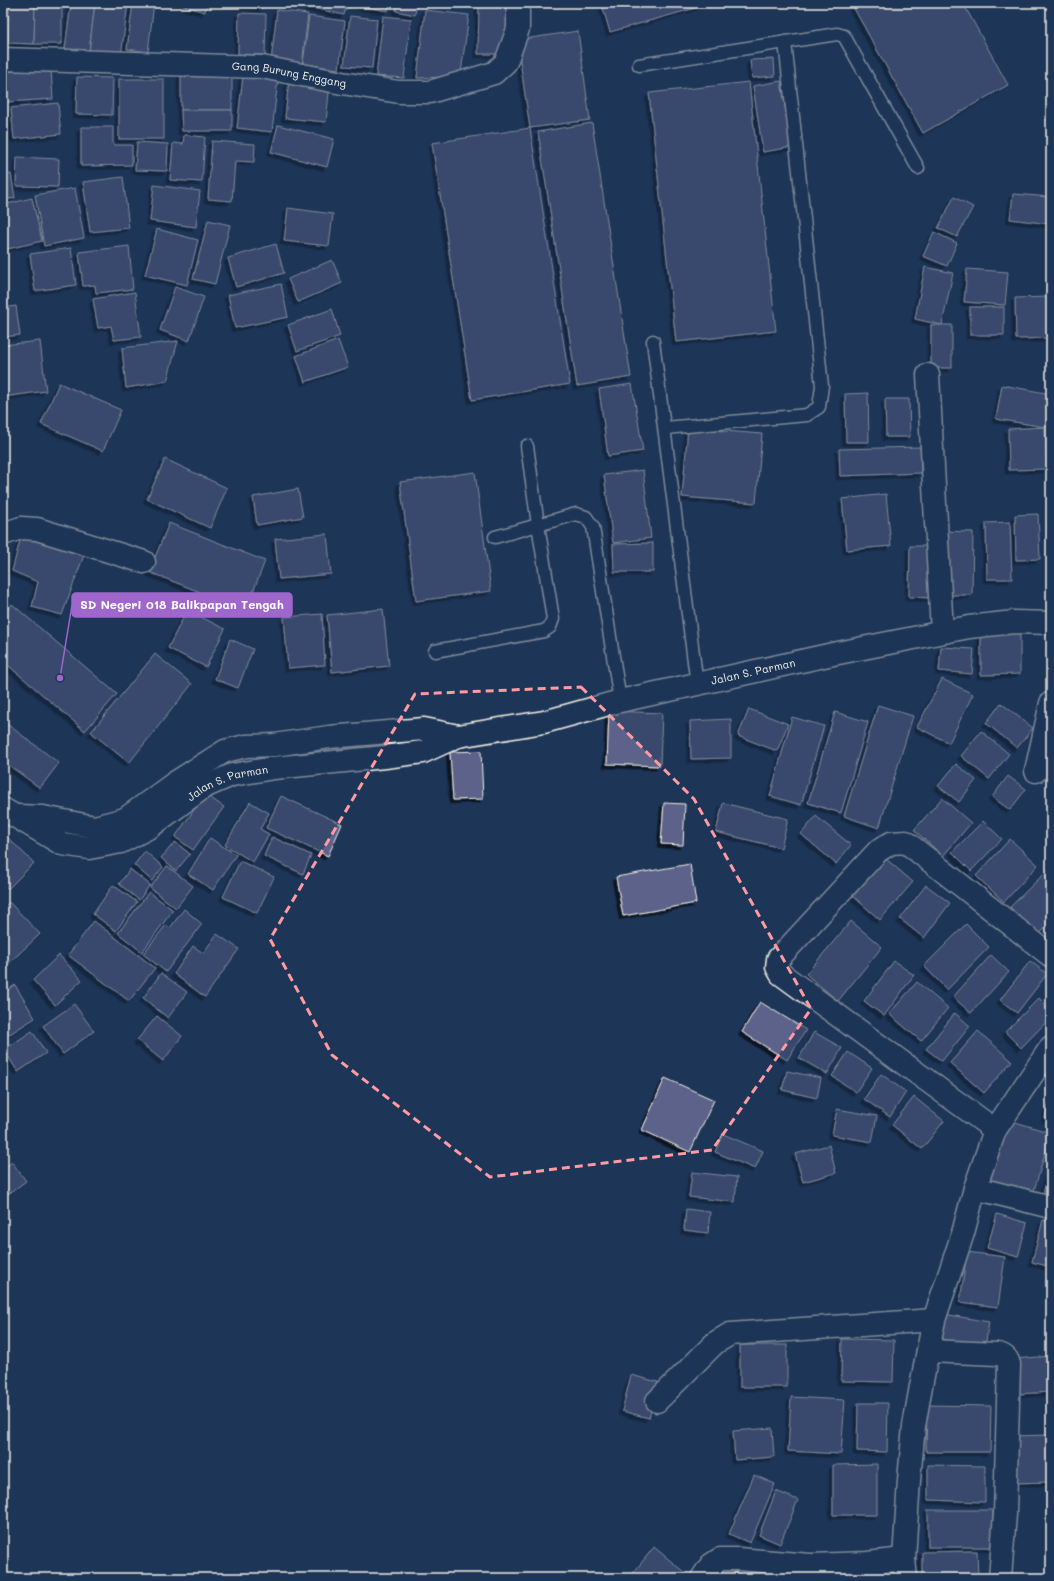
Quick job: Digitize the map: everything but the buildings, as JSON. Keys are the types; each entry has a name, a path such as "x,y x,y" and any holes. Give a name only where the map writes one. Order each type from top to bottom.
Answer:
{"street":[{"name":"Gang Burung Enggang","path":"3,59 262,67 342,83 399,92 430,92 494,73 506,62 518,29 517,3"},
{"path":"928,375 942,632"},
{"path":"3,534 21,528 37,529 144,562"},
{"name":"Jalan S. Parman","path":"9,813 43,817 94,827 125,819 176,782 225,751 246,746 274,745 329,737 424,729 458,736 544,722 620,701 833,654 942,632 969,627 1014,622 1051,623"},
{"path":"1036,771 1051,703"},
{"path":"995,1130 781,974 777,967 778,959 878,852 891,843 906,842 1051,956"},
{"path":"702,1578 711,1565 720,1559 738,1559 861,1570 905,1568 909,1480 914,1426 934,1320 961,1240 975,1188 995,1130 1051,1047"},
{"path":"975,1188 1051,1207"},
{"path":"657,1401 715,1342 730,1334 934,1320"},
{"path":"928,1351 997,1354 1003,1355 1008,1360 1005,1514 1000,1578"}],"lane":[{"path":"639,65 837,34 844,36 918,168"},
{"path":"665,428 808,415 819,407 822,386 785,42"},
{"path":"653,341 697,684"},
{"path":"435,651 544,631 550,627 553,618 527,446"},
{"path":"495,537 576,514 586,517 593,527 620,701"}],"highlighted area":[{"path":"581,687 694,799 811,1009 712,1150 490,1177 332,1055 270,939 415,694"}],"place":[{"name":"SD Negeri 018 Balikpapan Tengah","path":"60,678"}]}
